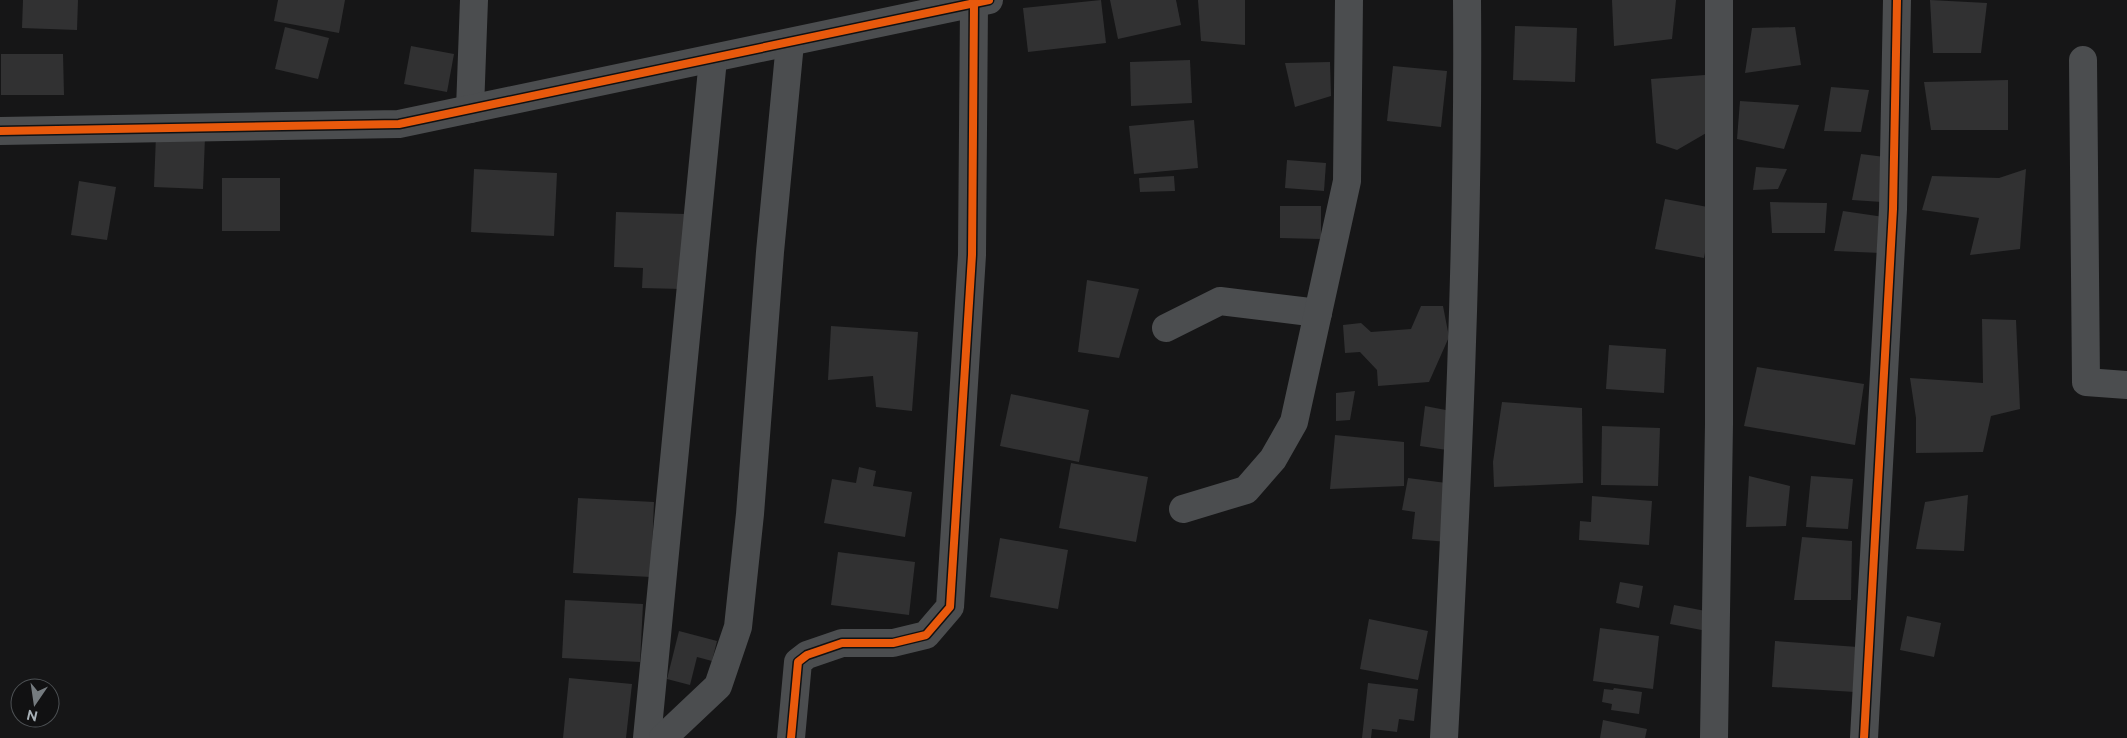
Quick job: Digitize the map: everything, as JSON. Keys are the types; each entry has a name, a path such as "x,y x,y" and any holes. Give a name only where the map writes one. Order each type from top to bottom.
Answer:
{"street":[{"path":"470,109 474,0"},
{"path":"1182,509 1246,490 1273,459 1294,422 1348,181 1350,0"},
{"path":"1444,738 1458,467 1468,109 1467,0"},
{"path":"1714,738 1719,424 1719,0"},
{"path":"1864,738 1894,208 1897,0"},
{"path":"0,131 399,124 982,2 972,255 950,606 926,635 893,643 842,643 807,655 798,662 791,738"},
{"path":"663,738 718,686 738,627 750,514 770,252 790,43"},
{"path":"646,738 714,59"},
{"path":"2083,60 2086,382 2127,385"},
{"path":"1166,328 1220,301 1318,313"}],"building":[{"path":"23,0 78,0 77,30 22,28"},
{"path":"278,0 345,0 339,33 274,21"},
{"path":"1101,0 1106,43 1028,52 1023,8"},
{"path":"1110,0 1176,0 1181,25 1118,39"},
{"path":"1198,0 1245,0 1245,45 1201,41"},
{"path":"1612,0 1676,0 1672,39 1614,46"},
{"path":"1930,0 1987,3 1981,53 1933,53"},
{"path":"1515,26 1577,28 1575,82 1513,80"},
{"path":"285,27 329,38 318,79 275,69"},
{"path":"1795,27 1801,65 1745,73 1752,28"},
{"path":"411,46 454,54 447,92 404,84"},
{"path":"1,54 63,54 64,95 1,95"},
{"path":"1190,60 1192,103 1131,106 1130,62"},
{"path":"1330,62 1331,96 1295,107 1285,63"},
{"path":"1393,66 1447,71 1441,127 1387,121"},
{"path":"1705,75 1708,132 1677,150 1656,143 1651,79"},
{"path":"2008,80 2008,130 1931,130 1924,82"},
{"path":"1831,87 1869,90 1861,132 1824,131"},
{"path":"1740,101 1799,105 1784,149 1737,139"},
{"path":"1194,120 1198,168 1134,174 1129,126"},
{"path":"156,135 205,137 203,189 154,187"},
{"path":"1861,154 1885,157 1882,202 1852,200"},
{"path":"1287,160 1326,163 1324,191 1285,188"},
{"path":"1756,167 1787,169 1778,189 1753,190"},
{"path":"474,169 557,173 554,236 471,232"},
{"path":"2026,169 2020,249 1970,255 1979,218 1922,210 1932,176 1999,178"},
{"path":"1174,176 1175,191 1140,192 1139,178"},
{"path":"222,178 280,178 280,231 222,231"},
{"path":"79,181 116,187 107,240 71,235"},
{"path":"1665,199 1713,208 1704,258 1655,249"},
{"path":"1770,202 1827,203 1825,233 1772,233"},
{"path":"1280,206 1321,206 1321,239 1280,238"},
{"path":"1843,211 1884,217 1881,253 1834,251"},
{"path":"616,212 685,214 682,289 642,288 643,268 614,267"},
{"path":"1087,280 1139,289 1119,358 1078,352"},
{"path":"1421,306 1443,306 1449,337 1429,382 1378,386 1377,370 1360,352 1345,353 1343,325 1361,323 1371,332 1411,329"},
{"path":"1982,319 2016,320 2020,409 1991,416 1983,452 1916,453 1916,418 1910,378 1983,383"},
{"path":"831,326 918,332 912,411 876,407 873,376 828,380"},
{"path":"1609,345 1666,349 1664,393 1606,389"},
{"path":"1757,367 1864,384 1855,445 1744,426"},
{"path":"1355,391 1350,420 1336,421 1336,393"},
{"path":"1011,394 1089,410 1079,462 1000,446"},
{"path":"1502,402 1582,408 1583,483 1494,487 1493,462"},
{"path":"1425,406 1451,411 1447,450 1420,446"},
{"path":"1602,426 1660,428 1658,486 1601,485"},
{"path":"1335,435 1404,442 1404,486 1330,489"},
{"path":"1071,463 1148,477 1136,542 1059,528"},
{"path":"859,467 876,471 873,486 912,492 905,537 824,523 832,479 856,483"},
{"path":"1749,476 1790,486 1786,526 1746,527"},
{"path":"1811,476 1853,479 1848,529 1806,527"},
{"path":"1408,478 1454,484 1448,542 1412,539 1415,512 1402,510"},
{"path":"1968,495 1964,551 1916,549 1925,502"},
{"path":"1592,496 1652,501 1649,545 1579,540 1580,521 1591,522"},
{"path":"578,498 654,502 651,577 573,573"},
{"path":"1802,537 1852,541 1851,600 1794,600"},
{"path":"1000,538 1068,550 1058,609 990,597"},
{"path":"838,552 915,562 909,615 831,605"},
{"path":"1620,582 1643,586 1639,608 1616,603"},
{"path":"565,600 643,604 640,662 562,658"},
{"path":"1674,605 1711,612 1707,631 1670,624"},
{"path":"1907,616 1941,623 1934,657 1900,650"},
{"path":"1369,619 1428,631 1418,680 1360,669"},
{"path":"1600,628 1659,636 1653,689 1593,681"},
{"path":"679,631 717,641 712,661 697,657 690,685 667,679"},
{"path":"1775,641 1858,647 1855,692 1772,687"},
{"path":"569,678 632,684 626,738 563,738"},
{"path":"1368,683 1418,689 1414,721 1399,719 1397,732 1372,729 1371,738 1362,738"},
{"path":"1614,688 1642,692 1639,714 1611,710 1612,704 1602,702 1604,689 1613,690"},
{"path":"1603,720 1647,729 1645,738 1600,738"}],"cycle path":[{"path":"0,131 399,124 989,0"},
{"path":"1864,738 1893,209 1897,0"},
{"path":"791,738 798,662 807,655 842,643 893,643 926,635 950,607 972,255 974,4"}]}
